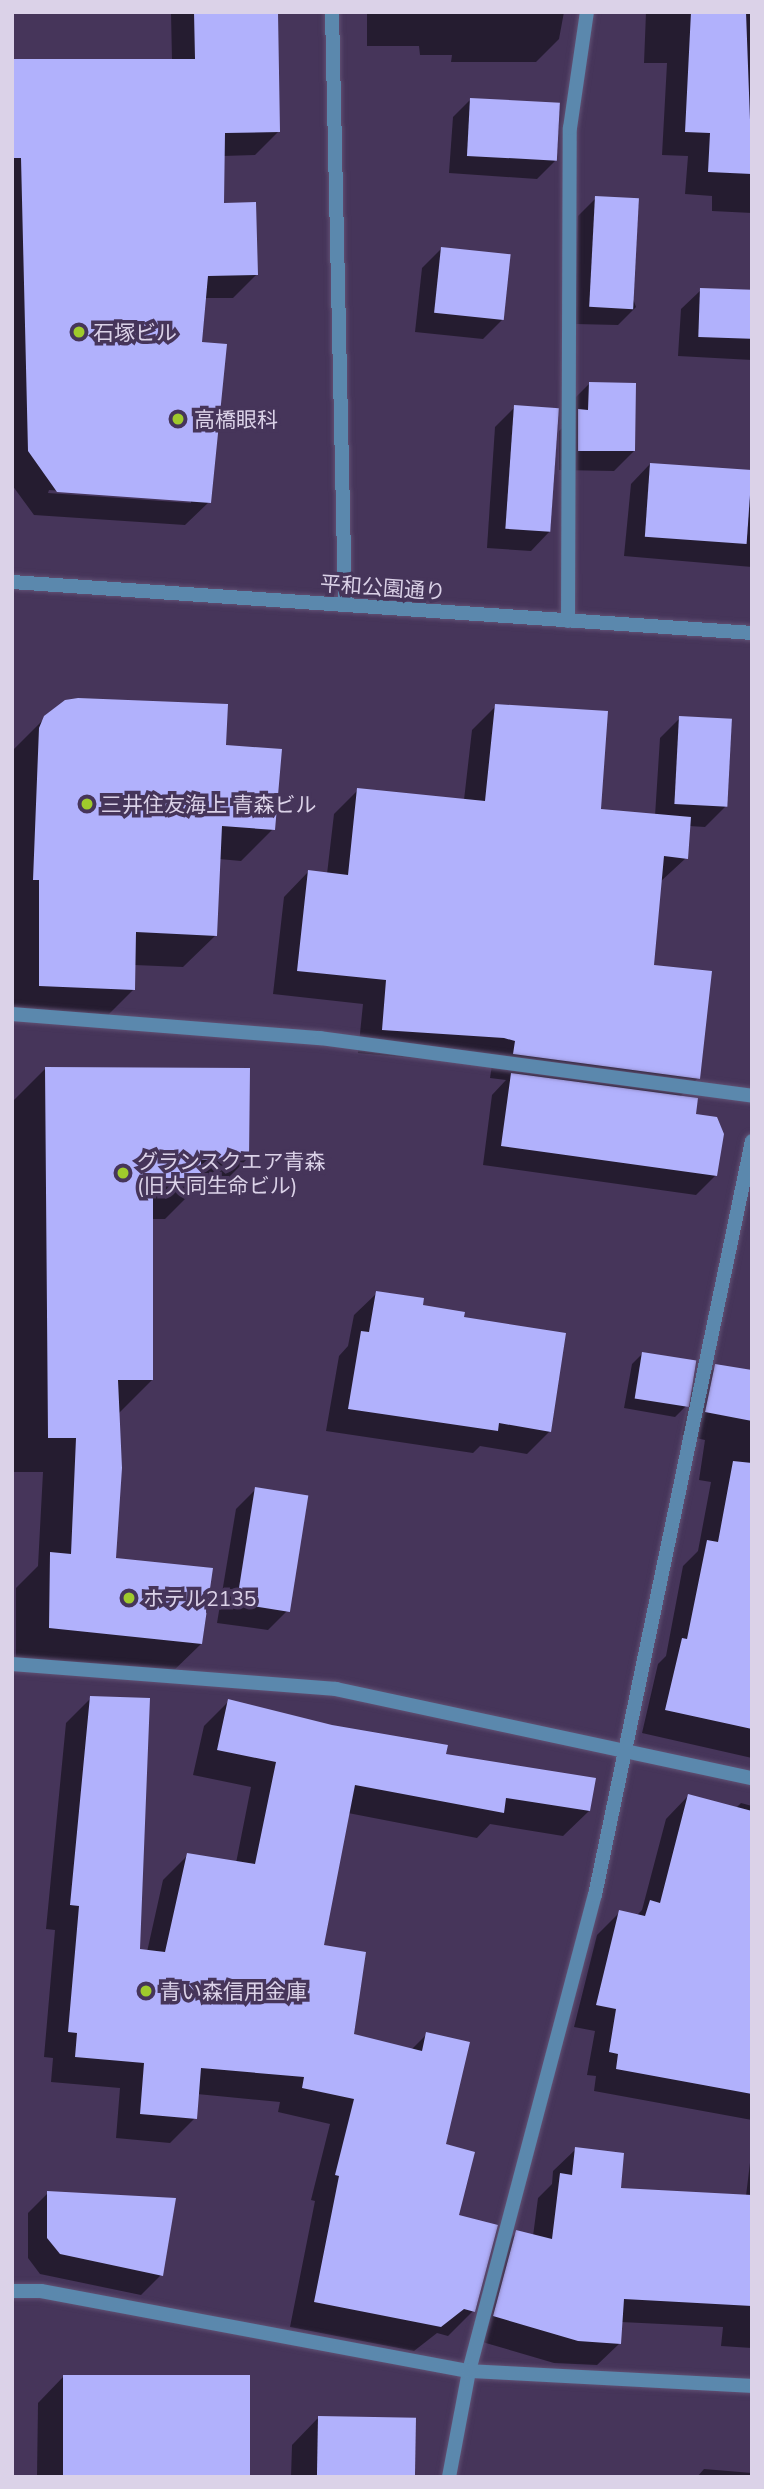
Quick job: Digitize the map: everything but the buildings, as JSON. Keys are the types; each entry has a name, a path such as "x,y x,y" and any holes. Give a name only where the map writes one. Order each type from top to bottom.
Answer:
{"street":[{"path":"332,12 345,605"},
{"path":"568,621 570,128 587,12"},
{"name":"平和公園通り","path":"12,582 752,633"},
{"path":"12,1014 320,1038 752,1096"},
{"path":"449,2477 469,2371 561,2037 628,1748 752,1141"},
{"path":"12,1664 336,1689 628,1748 752,1778"},
{"path":"12,2291 40,2291 469,2371 752,2386"}],"place":[{"name":"石塚ビル","path":"79,332"},
{"name":"高橋眼科","path":"178,419"},
{"name":"三井住友海上 青森ビル","path":"87,804"},
{"name":"グランスクエア青森 (旧大同生命ビル)","path":"123,1173"},
{"name":"ホテル2135","path":"129,1598"},
{"name":"青い森信用金庫","path":"146,1991"}]}
